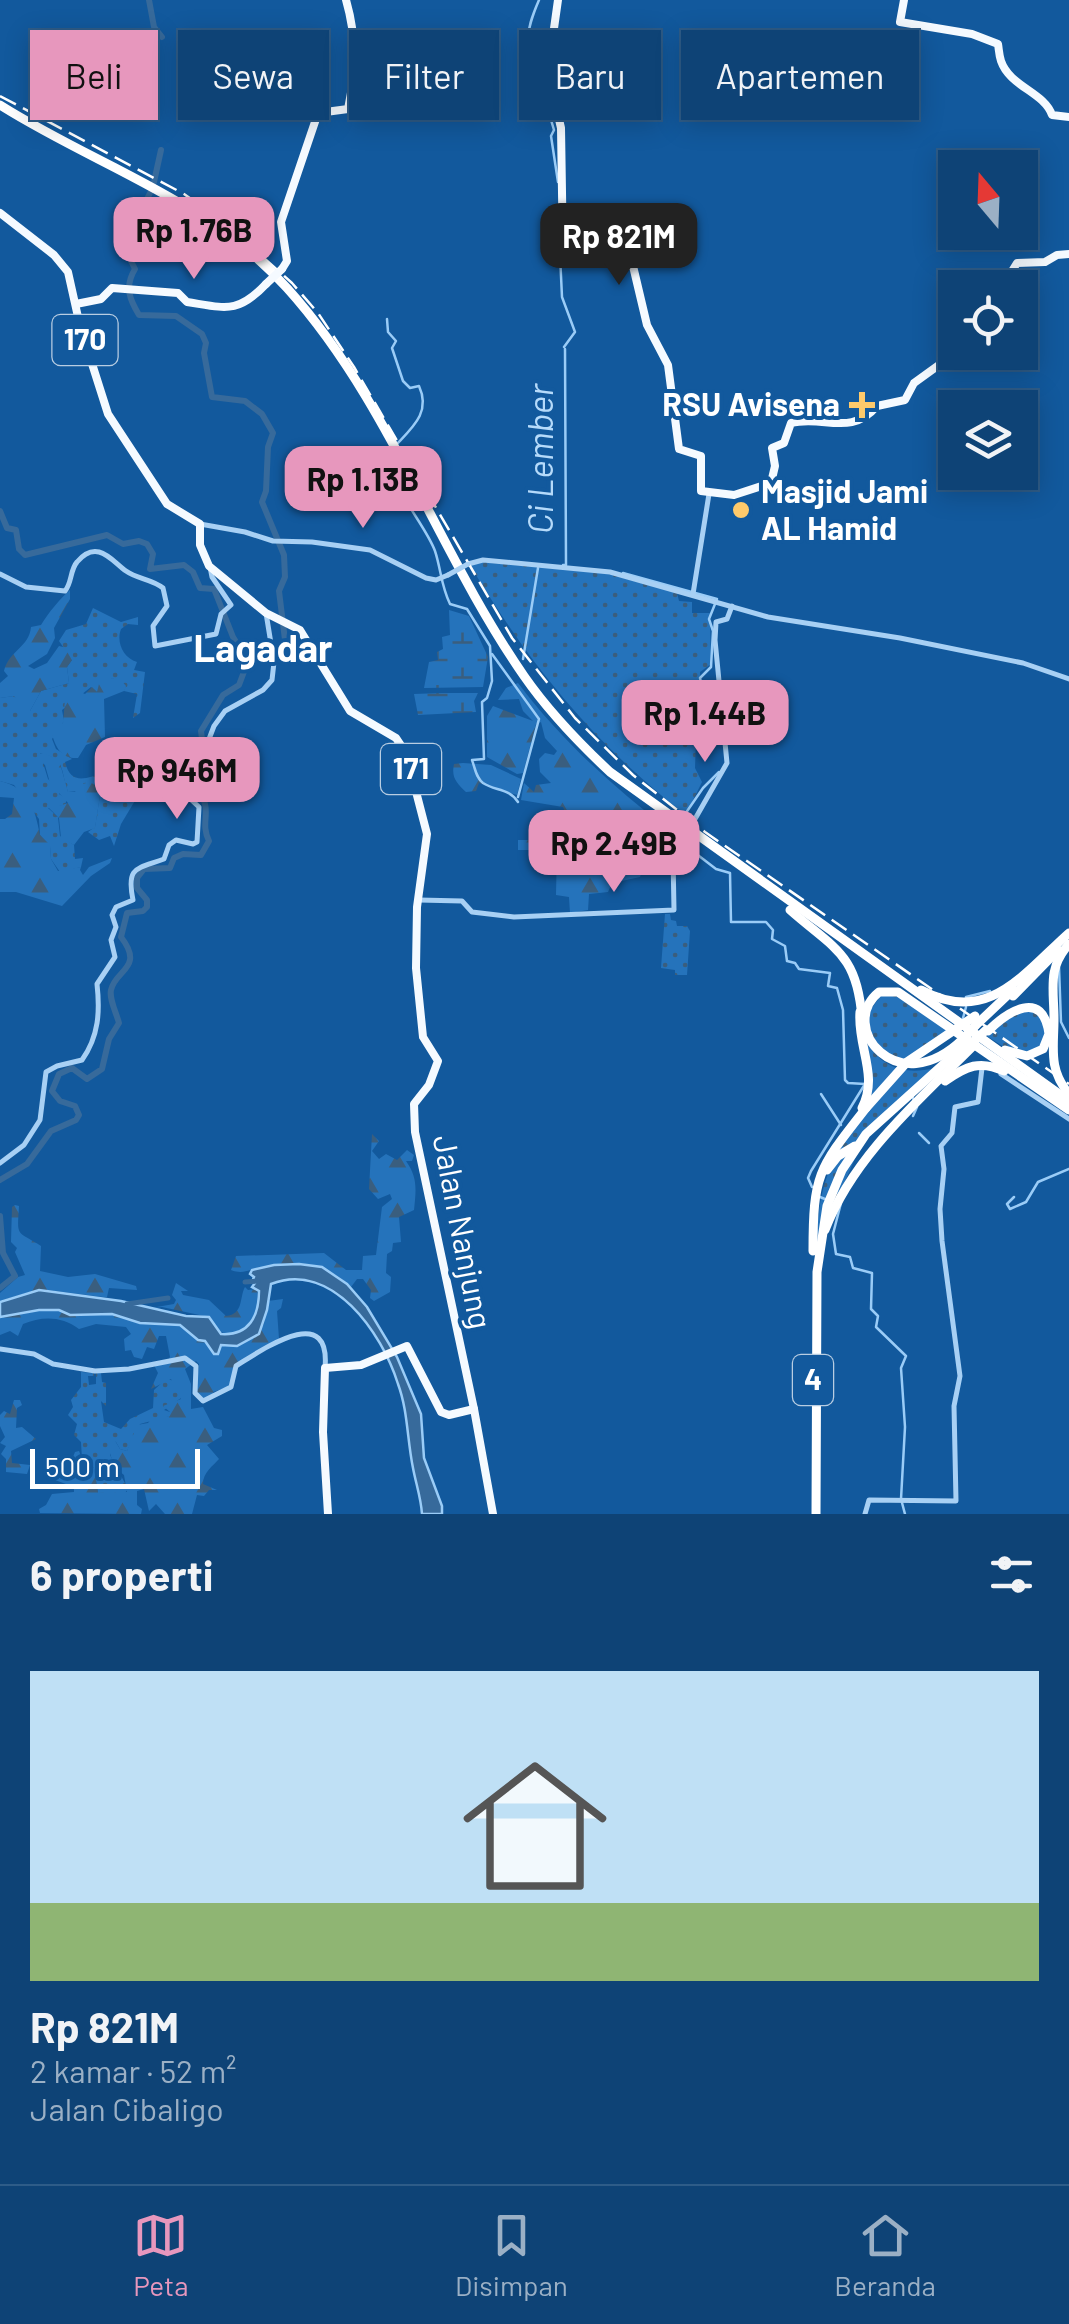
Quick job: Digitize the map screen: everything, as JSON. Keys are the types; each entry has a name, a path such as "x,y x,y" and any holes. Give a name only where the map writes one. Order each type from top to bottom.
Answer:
{"highway":[{"path":"0,108 55,143 180,206 249,258 293,303 325,342 502,643 562,724 636,794 1067,1103"},
{"path":"395,457 499,647 556,725 590,760 637,801 1067,1103"},
{"path":"790,910 844,956 855,974 868,1040 875,1052 893,1066 914,1070 931,1067 968,1043"},
{"path":"830,930 1016,1056 1040,1051 1049,1034 1044,1018 1026,1007 981,1027"},
{"path":"1067,1103 1053,1067 1051,978 1069,937"},
{"path":"906,981 950,1002 984,1000 1011,985 1069,937"},
{"name":"4","path":"968,1043 1069,937"},
{"path":"968,1043 934,1061 902,1063 886,1056 873,1043 867,1030 866,1011 880,992 888,989 900,993 1067,1103"},
{"path":"860,994 859,1024 871,1079 864,1108"},
{"path":"981,1027 1012,1007 1030,1005 1048,1018 1052,1044"},
{"name":"4","path":"814,1514 816,1182 827,1158 864,1108 908,1062 981,1027"},
{"path":"867,1139 921,1095 968,1043"},
{"path":"818,1272 824,1236 836,1206 892,1120 912,1108 921,1095 964,1068 985,1064 1067,1103"},
{"name":"4","path":"814,1514 818,1272 823,1220 834,1186 856,1148 892,1120"},
{"path":"813,1246 816,1207 824,1176 835,1158 855,1146"}],"main road":[{"path":"76,304 101,299 110,288 178,292 187,302 231,306 248,303 282,269 287,261 281,222 314,122 320,112 342,112 349,108 356,65 353,22 346,0"},
{"path":"558,0 548,70 561,128 563,256 632,266 647,324 668,365 680,448 701,455 700,488 709,494 738,494 772,482 776,463 772,448 784,444 790,423 843,424 868,418 875,406 906,399 914,382 938,365"},
{"path":"904,0 900,22 970,33 996,43 1000,60 1019,84 1048,104 1052,115 1069,117"},
{"name":"170","path":"0,214 56,256 70,277 107,411 156,482 162,498 200,524"},
{"path":"1013,270 1017,264 1045,262 1069,254"},
{"path":"200,524 200,545 210,568"},
{"name":"171","path":"210,568 266,613 302,632 351,713 395,737 406,754 428,841 418,900"},
{"name":"Jalan Nanjung","path":"418,900 416,968 422,1034 438,1063 429,1085 415,1102 415,1132 493,1514"},
{"path":"328,1514 323,1432 325,1368 361,1365 398,1348 410,1348 441,1412 449,1415 474,1409"}],"street":[{"path":"693,593 709,494"},
{"path":"200,524 275,541 370,550 426,578 438,580 482,560 610,572 786,619 1022,663 1069,679"},
{"path":"0,574 26,587 64,591 69,587 74,564 81,558 100,552 112,556 124,570 164,588 167,606 154,626 154,646 214,636 231,602 210,568"},
{"path":"418,900 462,901 472,912 511,917 674,910 673,856 705,807 727,763 715,643 716,622 727,619 732,606"},
{"path":"0,1162 24,1145 40,1120 46,1072 61,1064 79,1062 90,1047 100,1006 97,984 115,957 111,940 116,926 112,915 116,906 133,900 129,884 134,871 146,863 162,861 176,840 197,842 199,805 187,797 184,784 226,710 269,685 274,674 266,613"},
{"path":"865,1514 869,1500 954,1502 957,1497 954,1406 960,1376 940,1209 944,1182 941,1146 952,1133 955,1107 977,1104 979,1071 987,1067 1069,1119"},
{"path":"0,1349 34,1354 53,1364 95,1370 135,1368 185,1358 196,1366 196,1396 203,1401 231,1388 236,1366 292,1335 309,1334 318,1339 326,1352 325,1368"}],"green space":[{"path":"478,562 605,573 677,593 679,601 692,602 692,613 710,613 711,664 700,672 721,731 711,731 711,738 696,739 695,768 702,782 687,812 684,814 620,758 565,700 493,602 470,565"},
{"path":"70,590 70,599 54,628 55,638 47,654 28,666 34,669 47,663 59,646 71,649 69,683 41,691 26,712 14,696 0,698 0,683 8,676 4,671 27,640 31,627 41,625"},
{"path":"93,608 121,622 138,617 138,625 128,624 121,629 119,639 124,653 137,662 134,670 145,672 140,713 133,718 137,694 124,691 125,684 112,678 97,692 91,687 62,710 64,721 52,739 56,749 72,759 65,762 71,775 80,778 105,773 126,747 116,775 118,780 134,767 136,799 114,846 110,836 99,840 88,832 95,827 101,789 68,792 58,762 40,753 48,779 67,799 65,805 48,808 58,817 60,836 74,845 75,859 83,858 81,867 60,872 51,859 50,846 40,835 39,819 14,785 0,781 0,698 14,696 30,711 41,691 69,683 67,667 72,660 59,641 66,630 86,624"},
{"path":"449,610 469,616 488,657 483,687 424,688 429,662 438,660 437,652 443,649 442,637 450,635"},
{"path":"112,678 126,686 124,691 104,699 105,737 86,745 78,758 66,756 56,745 50,728 63,723 65,700 76,690 85,694 92,687 97,692 99,684"},
{"path":"518,683 588,761 668,829 662,840 652,841 640,877 612,883 608,892 589,894 588,910 570,913 569,897 556,895 557,850 548,848 539,854 535,850 518,850 518,840 531,840 540,829 550,831 558,841 564,836 558,821 567,817 563,807 521,800 524,783 534,792 536,785 551,783 540,772 539,759 545,753 554,755 557,751 545,738 541,722 536,724 523,773 517,774 487,757 487,716 493,706 533,721 523,711 519,699 498,700 506,688"},
{"path":"478,693 474,701 476,712 418,715 414,694"},
{"path":"37,754 59,760 68,792 90,782 101,789 95,828 84,832 74,845 61,838 59,818 47,806 49,802 59,806 68,803 50,783 45,765 38,759"},
{"path":"454,764 491,765 521,779 517,795 479,783 476,791 466,792 453,773"},
{"path":"0,781 18,789 29,801 58,871 81,867 83,875 89,867 112,858 62,906 16,892 0,892 0,819 12,814 14,798 0,797"},
{"path":"665,914 670,914 677,926 687,926 690,931 687,975 675,975 675,970 661,968"},
{"path":"884,991 952,1030 905,1062 889,1054 874,1038 867,1015"},
{"path":"1033,1011 1045,1022 1045,1042 1032,1053 1010,1051 987,1036 1010,1013"},
{"path":"867,1044 897,1068 935,1068 866,1133 816,1248 824,1187 838,1153 821,1175 871,1093"},
{"path":"372,1134 379,1141 372,1151 379,1159 386,1154 397,1160 407,1150 414,1155 412,1161 406,1161 416,1190 414,1210 399,1217 401,1242 393,1243 387,1254 390,1292 374,1301 363,1279 357,1279 351,1287 331,1272 310,1265 287,1263 243,1272 231,1270 236,1256 324,1253 346,1270 362,1270 363,1256 376,1255 382,1207 392,1199 390,1194 378,1199 369,1189"},
{"path":"15,1205 19,1206 20,1232 41,1246 40,1271 68,1277 95,1274 136,1286 137,1290 109,1288 107,1297 103,1297 39,1289 0,1301 0,1293 25,1275 15,1252 17,1248 11,1242"},
{"path":"176,1283 188,1291 181,1291 183,1295 209,1300 226,1316 238,1309 245,1287 256,1289 254,1315 246,1329 226,1334 209,1317 151,1308 174,1304"},
{"path":"283,1299 277,1311 279,1339 237,1364 231,1386 202,1399 196,1391 199,1364 196,1361 185,1369 191,1384 191,1409 203,1407 214,1428 222,1430 222,1436 207,1445 219,1459 203,1480 203,1484 217,1490 197,1495 192,1514 165,1514 156,1504 149,1511 144,1489 137,1491 141,1514 40,1513 52,1494 74,1492 74,1487 47,1477 53,1464 69,1467 79,1451 82,1459 94,1468 98,1493 127,1492 124,1475 110,1453 110,1439 127,1451 137,1425 170,1416 163,1406 181,1399 171,1379 151,1389 158,1373 154,1365 167,1362 170,1357 166,1336 159,1336 154,1349 147,1347 142,1359 134,1357 131,1350 125,1351 124,1339 131,1334 126,1327 96,1324 79,1329 66,1322 45,1319 23,1324 18,1336 10,1331 0,1335 0,1317 39,1310 59,1310 70,1315 112,1313 140,1323 180,1325 198,1340 238,1346 253,1338 264,1324 268,1301"},
{"path":"81,1372 94,1373 88,1376 89,1385 96,1384 96,1373 101,1373 102,1382 106,1383 106,1406 101,1401 104,1422 121,1429 130,1419 153,1408 154,1390 166,1379 175,1381 181,1398 164,1410 170,1416 140,1424 127,1451 110,1439 110,1455 128,1489 125,1493 98,1493 94,1468 82,1459 81,1442 74,1435 77,1424 68,1415 73,1407 71,1400 81,1387"},
{"path":"14,1400 20,1400 22,1405 17,1408 16,1428 22,1427 36,1439 11,1451 12,1463 30,1465 27,1474 6,1472 6,1459 1,1454 6,1446 0,1443 5,1437 0,1415 4,1411 10,1414"}],"shaded area":[{"path":"299,1264 322,1267 347,1284 367,1307 397,1357 421,1414 424,1458 442,1514 422,1514 401,1394 380,1343 351,1306 314,1282 293,1279 271,1284 259,1334 237,1346 221,1345 218,1354 180,1325 140,1323 112,1314 70,1315 59,1310 0,1317 0,1302 39,1290 209,1317 221,1334 231,1334 245,1328 257,1309 259,1291 252,1287 252,1270"}],"waterway":[{"path":"149,0 154,27 162,37"},
{"name":"Ci Lember","path":"530,30 539,0"},
{"name":"Ci Lember","path":"551,120 558,182"},
{"path":"154,182 161,150"},
{"path":"150,193 137,219 138,243 131,261 135,269 130,293 139,315 176,316 202,334 212,397 245,401 262,414 273,433 262,502 284,555 285,577 279,591 285,640 278,649 247,659"},
{"name":"Ci Lember","path":"560,255 562,297 575,332 564,347"},
{"path":"387,319 388,332 396,341 392,348 403,381 410,388 419,386 423,404 418,419 396,445"},
{"name":"Ci Lember","path":"563,565 565,349"},
{"path":"393,453 394,476 435,551 450,604 467,609 490,646 492,681 482,702 484,759 472,760 476,773 483,783 510,794 518,802"},
{"path":"0,511 7,528 16,530 19,549 25,555 107,535 123,544 147,544 153,554 150,569 184,565 193,572 200,588 214,589 233,637 248,661 239,685 223,695 201,731 203,747 192,770 197,778 193,787 206,808 209,841 201,855 183,854 174,858 170,868 144,869 137,878 137,888 147,900 147,907 127,913 121,937 130,956 111,990 119,1023 109,1039 102,1069 87,1079 72,1068 59,1074 52,1091 60,1101 75,1106 79,1115 51,1131 27,1164 0,1180"},
{"name":"Ci Lember","path":"523,659 538,568"},
{"path":"623,573 717,599 709,619 713,631 711,667 700,678 720,721"},
{"path":"492,654 539,719 518,797"},
{"path":"681,820 719,772"},
{"path":"672,831 673,836"},
{"path":"673,836 716,869 730,873 731,922 766,922 773,930 772,939 785,946 787,961 799,969 830,973 828,986 837,988 843,1010 845,1080 865,1084 811,1171 808,1178 812,1187"},
{"path":"1059,967 1061,1022 1069,1038"},
{"path":"966,997 990,991"},
{"path":"963,1018 966,1007"},
{"path":"821,1094 841,1125"},
{"path":"912,1096 917,1107 913,1116"},
{"path":"919,1133 929,1143"},
{"path":"1014,1197 1007,1204 1010,1209 1026,1202 1038,1182 1069,1169"},
{"path":"820,1197 825,1199"},
{"path":"841,1203 833,1234 836,1254 850,1257 853,1268 872,1273 871,1309 878,1316 876,1327 906,1356 901,1368 905,1427 901,1499 905,1514"},
{"path":"0,1216 3,1253 15,1276 0,1288"},
{"path":"245,1282 258,1281"},
{"path":"127,1304 168,1298"}],"railway":[{"path":"0,96 184,194 225,223 292,283 318,313 354,367 512,638 575,718 633,775 705,832 1069,1084"}],"place":[{"name":"RSU Avisena","path":"862,405"},
{"name":"Masjid Jami AL Hamid","path":"741,510"}],"district":[{"name":"Lagadar","path":"263,649"}]}
